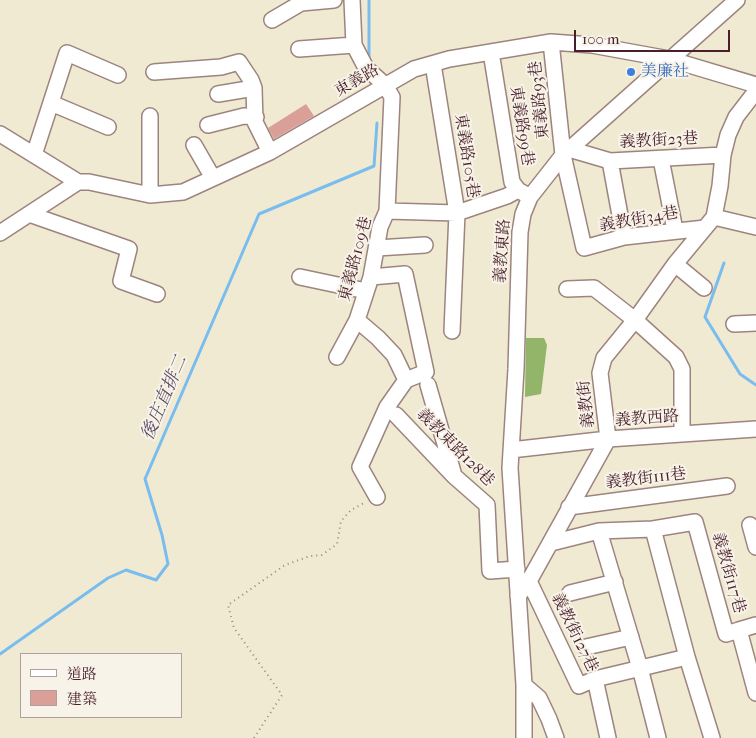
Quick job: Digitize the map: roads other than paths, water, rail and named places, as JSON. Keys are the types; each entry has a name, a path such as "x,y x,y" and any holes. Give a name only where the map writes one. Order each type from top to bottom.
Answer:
{"street":[{"path":"272,20 301,4 334,0"},
{"path":"352,0 354,45 366,68 385,85"},
{"name":"義教東路","path":"518,596 510,450 516,369 520,232 524,194 566,152 737,0"},
{"name":"東義路","path":"78,182 89,182 150,195 183,192 270,152 414,69 449,59 551,42 592,45 669,59 756,85"},
{"name":"東義路93巷","path":"551,42 566,152"},
{"path":"299,49 354,45"},
{"name":"東義路99巷","path":"491,52 512,182 524,194"},
{"path":"34,155 67,53 118,75"},
{"path":"154,72 221,67 238,62 251,80 254,88 255,122 270,152"},
{"name":"東義路105巷","path":"387,211 457,213 433,64"},
{"name":"東義路109巷","path":"385,85 392,97 387,211 380,227 369,284 357,320 394,355 406,380"},
{"path":"218,94 254,88"},
{"name":"義教街","path":"518,596 551,543 608,439 600,373 604,358 635,320 675,264 710,222 720,186 723,155 728,135 736,117 756,91"},
{"path":"51,102 108,127"},
{"path":"150,116 150,195"},
{"path":"208,125 244,116 256,117"},
{"path":"0,134 78,182 0,233"},
{"path":"194,145 213,178"},
{"name":"義教街23巷","path":"566,152 610,161 723,155"},
{"name":"義教街34巷","path":"566,152 584,248 624,237 675,230 710,222 756,227"},
{"path":"662,159 675,230"},
{"path":"610,161 624,237"},
{"path":"452,331 457,213 507,196 524,194"},
{"path":"29,214 130,249 121,281 157,294"},
{"path":"377,248 425,245"},
{"path":"675,264 704,288"},
{"path":"300,277 369,284 405,274 426,372 406,380 387,407 360,467 377,497"},
{"path":"567,289 594,288 635,320 676,357 682,369 682,434"},
{"path":"337,358 357,320"},
{"path":"734,324 756,322"},
{"path":"428,385 454,476"},
{"name":"義教東路128巷","path":"396,414 454,476 487,505 490,571 517,569"},
{"name":"義教西路","path":"510,450 608,439 756,429"},
{"name":"義教街111巷","path":"570,507 727,486"},
{"name":"義教街117巷","path":"551,543 599,531 652,529 695,522 726,634 756,625"},
{"path":"750,525 756,547"},
{"path":"652,529 687,657 712,738"},
{"path":"599,531 640,668 658,738"},
{"name":"義教街127巷","path":"529,581 579,686 594,680 687,657"},
{"path":"570,593 615,582"},
{"path":"518,596 524,685 524,738"},
{"name":"義教街117巷","path":"739,630 756,693"},
{"path":"586,647 631,637"},
{"name":"義教街127巷","path":"594,680 608,738"},
{"path":"524,685 539,698 556,738"}],"waterway":[{"name":"後庄直排二","path":"369,0 369,60"},
{"name":"後庄直排二","path":"0,654 108,578 126,570 156,580 168,564 162,535 145,479 259,214 374,166 377,123"},
{"path":"724,263 705,317 740,374 756,385"}],"place":[{"name":"美廉社","path":"631,72"}]}
